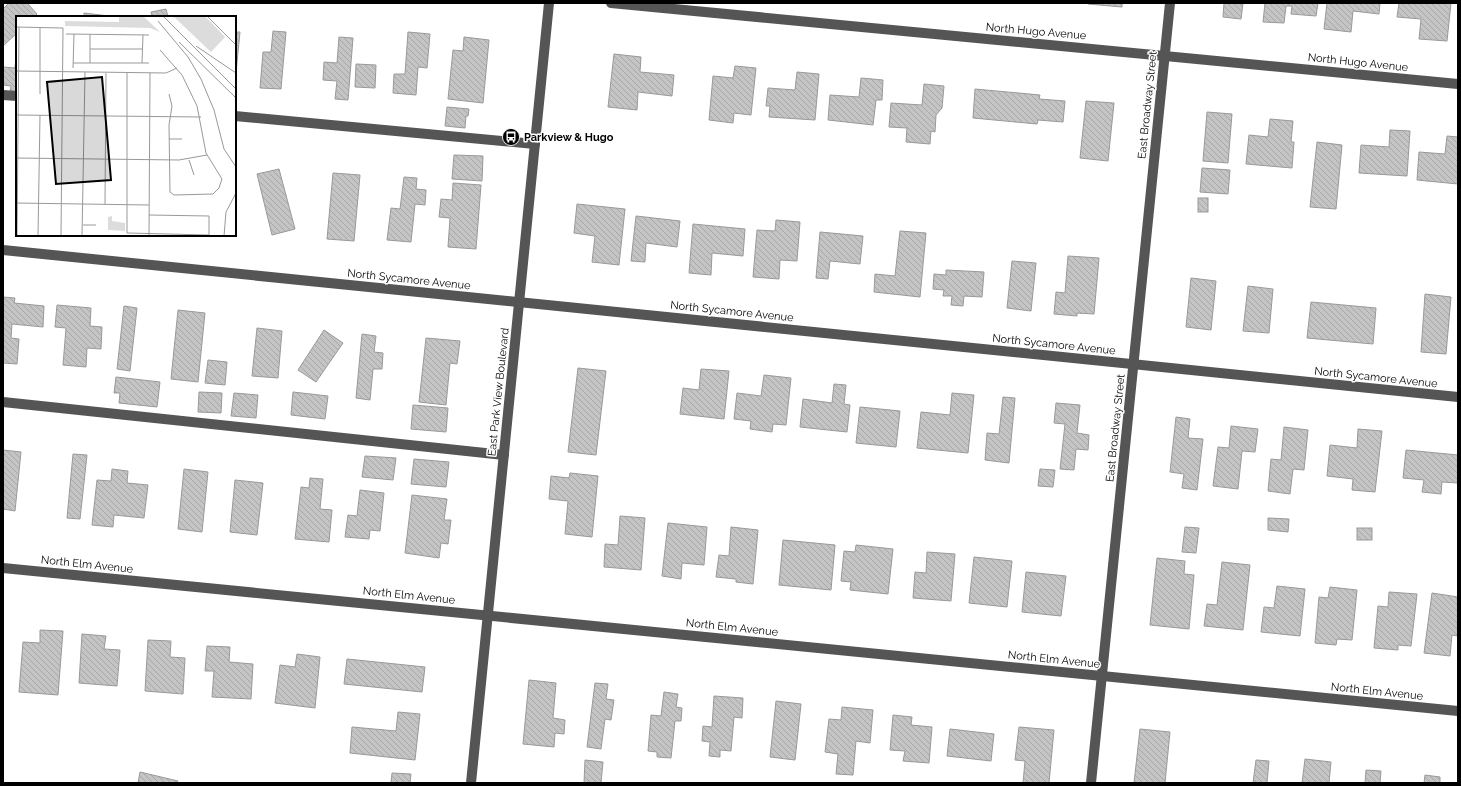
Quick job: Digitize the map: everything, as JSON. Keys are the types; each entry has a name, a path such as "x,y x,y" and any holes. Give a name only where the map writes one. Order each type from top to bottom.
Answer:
{"street":[{"name":"East Park View Boulevard","path":"471,783 549,3"},
{"name":"North Hugo Avenue","path":"612,3 1458,84"},
{"name":"East Broadway Street","path":"1091,783 1170,3"},
{"path":"3,95 16,96"},
{"path":"236,116 535,144"},
{"name":"North Sycamore Avenue","path":"3,250 1458,397"},
{"path":"3,402 504,455"},
{"name":"North Elm Avenue","path":"3,568 488,614 1458,711"}],"building":[{"path":"9,3 27,3 37,14 35,16 16,16 16,34 3,46 3,9"},
{"path":"1122,3 1122,7 1088,4"},
{"path":"1224,3 1243,3 1241,19 1223,17"},
{"path":"1265,3 1318,3 1316,16 1291,14 1292,6 1286,6 1284,23 1263,22"},
{"path":"1327,3 1380,3 1379,14 1353,11 1351,32 1324,29"},
{"path":"1399,3 1451,3 1447,41 1419,39 1421,19 1397,17"},
{"path":"166,9 168,16 152,16 151,12"},
{"path":"84,13 109,16 84,16"},
{"path":"273,31 286,32 281,89 260,88 263,52 271,52"},
{"path":"236,32 240,32 236,73"},
{"path":"408,32 430,34 427,68 418,67 416,95 393,93 394,74 405,74"},
{"path":"339,37 353,38 348,100 335,99 337,81 323,80 324,62 337,63"},
{"path":"464,37 489,40 483,103 448,99 453,50 463,51"},
{"path":"614,54 641,57 640,72 674,75 672,96 638,92 637,110 608,107"},
{"path":"16,57 16,92 10,92 11,86 3,85 3,67 15,68"},
{"path":"356,64 376,65 375,88 355,87"},
{"path":"735,66 756,68 751,115 734,113 733,123 709,120 713,76 733,78"},
{"path":"797,72 819,74 815,120 769,117 770,106 766,106 768,88 795,90"},
{"path":"861,78 883,80 882,100 876,100 873,125 828,120 830,95 859,97"},
{"path":"924,84 944,86 942,108 936,115 935,132 931,131 930,144 906,142 907,128 889,127 891,103 922,105"},
{"path":"975,89 1040,95 1039,99 1065,101 1063,122 1038,120 1037,124 973,118"},
{"path":"1086,101 1114,103 1108,161 1080,158"},
{"path":"447,107 469,109 468,116 466,116 465,128 445,126"},
{"path":"1207,112 1232,114 1228,163 1203,161"},
{"path":"1270,119 1293,121 1291,142 1294,142 1292,168 1246,164 1249,135 1268,137"},
{"path":"1390,130 1410,131 1407,176 1359,173 1361,145 1389,147"},
{"path":"1447,136 1458,137 1458,184 1417,180 1419,152 1445,154"},
{"path":"1317,142 1342,145 1336,209 1310,207"},
{"path":"454,155 483,156 482,181 452,179"},
{"path":"1202,168 1230,170 1228,194 1200,192"},
{"path":"279,169 295,229 272,235 257,174"},
{"path":"333,173 360,175 354,241 327,239"},
{"path":"404,177 417,178 416,189 426,190 425,205 415,204 411,242 387,240 391,208 400,209"},
{"path":"453,183 481,185 476,249 448,247 450,218 439,217 441,199 452,200"},
{"path":"1198,198 1208,198 1208,212 1198,212"},
{"path":"577,204 625,209 619,265 592,262 595,236 574,233"},
{"path":"636,216 680,221 677,247 646,243 645,262 631,261"},
{"path":"776,220 800,222 797,261 780,260 779,279 753,277 757,230 775,231"},
{"path":"693,224 745,229 743,256 712,253 711,275 689,273"},
{"path":"900,231 926,233 920,297 874,292 875,274 895,276"},
{"path":"820,232 863,236 860,264 830,261 828,279 816,278"},
{"path":"1068,256 1099,258 1094,314 1077,313 1077,316 1054,314 1056,292 1065,293"},
{"path":"1012,261 1036,263 1031,311 1007,308"},
{"path":"946,270 984,272 982,297 964,296 963,306 951,305 952,296 943,296 944,290 933,289 934,274 946,275"},
{"path":"1191,278 1216,281 1211,330 1186,327"},
{"path":"1248,286 1273,289 1269,333 1243,331"},
{"path":"1425,294 1451,297 1446,354 1421,352"},
{"path":"3,297 15,298 14,303 44,306 43,327 12,324 11,338 19,339 17,364 3,363"},
{"path":"1311,302 1376,308 1373,344 1307,338"},
{"path":"57,305 91,308 90,326 102,327 101,349 87,348 86,367 63,365 66,328 55,327"},
{"path":"124,306 137,308 130,371 117,369"},
{"path":"178,310 205,313 198,382 171,379"},
{"path":"257,328 282,331 278,378 252,376"},
{"path":"324,330 343,343 316,382 298,370"},
{"path":"362,334 376,336 374,352 383,353 382,369 373,369 370,400 356,398"},
{"path":"426,338 460,341 457,364 450,363 446,405 419,402"},
{"path":"208,360 227,362 225,385 205,383"},
{"path":"578,368 606,371 596,455 568,452"},
{"path":"701,369 729,371 724,419 680,414 683,388 699,390"},
{"path":"764,375 791,378 786,425 773,424 772,432 750,429 751,421 734,419 737,393 761,396"},
{"path":"116,377 160,382 157,407 119,403 120,393 114,393"},
{"path":"834,384 846,385 844,404 850,405 847,432 800,427 803,399 832,403"},
{"path":"199,392 222,393 221,413 198,412"},
{"path":"293,392 328,396 325,419 291,415"},
{"path":"234,393 258,395 256,418 231,416"},
{"path":"952,393 974,395 968,453 917,448 921,412 950,415"},
{"path":"1003,397 1015,398 1009,463 985,460 987,433 999,434"},
{"path":"1056,403 1080,405 1077,433 1089,435 1088,450 1076,449 1074,470 1060,469 1065,424 1054,423"},
{"path":"413,405 448,408 446,432 411,429"},
{"path":"860,407 900,411 896,447 856,443"},
{"path":"1176,417 1190,419 1188,438 1203,439 1197,490 1182,488 1184,474 1170,472"},
{"path":"1231,426 1258,429 1255,452 1242,451 1238,489 1213,486 1218,447 1229,448"},
{"path":"1284,427 1308,430 1304,470 1293,469 1290,494 1268,491 1271,459 1281,460"},
{"path":"1358,429 1382,431 1375,492 1352,490 1353,479 1327,476 1330,445 1357,448"},
{"path":"3,450 21,452 15,511 3,509"},
{"path":"1406,450 1458,455 1458,483 1442,482 1441,494 1422,492 1424,480 1403,478"},
{"path":"73,454 87,455 80,519 67,518"},
{"path":"365,456 396,458 393,480 362,477"},
{"path":"414,459 449,462 446,487 411,484"},
{"path":"112,469 128,471 127,483 148,485 144,518 114,515 113,527 92,525 97,480 111,481"},
{"path":"184,469 208,472 202,532 178,529"},
{"path":"1040,469 1055,470 1053,487 1038,486"},
{"path":"570,473 598,476 592,537 565,534 568,501 549,499 551,476 569,478"},
{"path":"310,478 323,479 320,509 332,510 329,542 295,539 301,487 309,488"},
{"path":"235,480 263,483 257,535 230,532"},
{"path":"360,490 384,493 380,531 370,530 369,539 345,537 348,515 357,516"},
{"path":"412,495 447,499 444,520 451,520 448,544 441,543 439,558 405,553"},
{"path":"620,516 645,518 641,570 604,567 605,544 618,545"},
{"path":"1268,518 1289,519 1288,532 1268,530"},
{"path":"668,523 707,527 704,565 682,563 681,579 662,576"},
{"path":"731,527 758,530 753,584 736,582 736,579 716,577 719,555 729,556"},
{"path":"1185,527 1199,528 1196,553 1182,552"},
{"path":"1357,528 1372,528 1372,540 1357,540"},
{"path":"783,540 835,545 831,590 779,585"},
{"path":"856,545 893,549 888,594 850,590 851,582 841,581 844,551 855,552"},
{"path":"927,552 955,554 951,601 913,598 915,572 926,573"},
{"path":"974,557 1012,561 1007,607 969,603"},
{"path":"1157,558 1185,561 1184,574 1194,575 1189,629 1150,625"},
{"path":"1222,562 1250,565 1243,630 1204,626 1207,604 1217,605"},
{"path":"1026,572 1066,576 1061,616 1022,612"},
{"path":"1277,586 1305,589 1300,636 1261,632 1264,607 1274,608"},
{"path":"1330,587 1357,590 1352,640 1337,639 1336,645 1315,643 1319,597 1328,598"},
{"path":"1389,592 1417,594 1411,646 1398,645 1398,650 1374,648 1378,606 1388,607"},
{"path":"1432,593 1458,597 1458,636 1452,635 1450,656 1424,653"},
{"path":"40,630 63,631 58,695 19,692 23,642 40,643"},
{"path":"82,634 106,636 104,649 120,650 117,686 79,683"},
{"path":"148,640 171,641 170,657 185,658 183,694 145,691"},
{"path":"207,646 230,647 229,662 253,664 251,699 212,697 214,671 205,671"},
{"path":"297,654 320,657 315,708 275,703 280,665 295,667"},
{"path":"347,659 425,667 422,692 344,684"},
{"path":"529,680 556,683 553,718 565,720 564,734 555,733 554,747 523,744"},
{"path":"595,683 608,684 606,699 614,700 611,720 605,719 601,749 587,747"},
{"path":"664,692 678,694 676,707 682,708 681,721 675,721 671,758 657,757 657,752 648,751 651,715 661,716"},
{"path":"714,696 743,698 742,718 734,717 731,751 720,750 720,757 709,756 710,742 702,741 703,726 712,727"},
{"path":"776,701 801,704 795,760 770,757"},
{"path":"842,707 873,710 870,743 856,741 853,775 836,774 838,754 825,752 829,719 841,720"},
{"path":"398,712 420,714 415,760 350,753 352,727 396,731"},
{"path":"893,715 912,717 911,725 932,727 929,763 903,761 905,751 890,750"},
{"path":"1019,727 1054,730 1049,783 1023,783 1025,761 1015,760"},
{"path":"950,729 994,734 991,761 947,756"},
{"path":"1140,729 1170,732 1165,783 1134,783"},
{"path":"1305,759 1331,762 1329,783 1302,783"},
{"path":"585,760 603,762 601,783 584,783"},
{"path":"1256,760 1269,761 1267,783 1253,783"},
{"path":"1366,770 1381,771 1380,783 1365,783"},
{"path":"140,772 178,781 177,783 138,783"},
{"path":"392,773 411,774 410,783 391,783"},
{"path":"1425,775 1440,777 1440,783 1424,783"}],"place":[{"name":"Parkview & Hugo","path":"511,137"}]}
